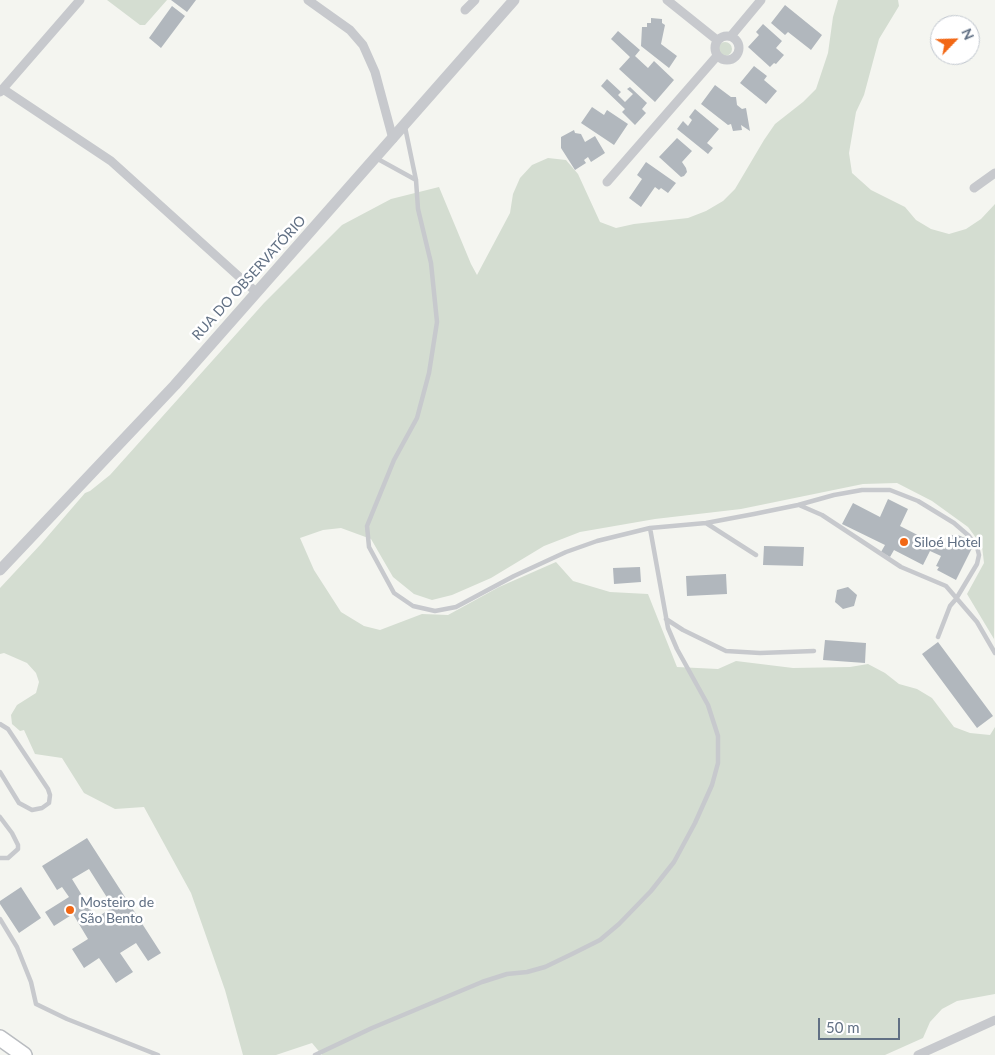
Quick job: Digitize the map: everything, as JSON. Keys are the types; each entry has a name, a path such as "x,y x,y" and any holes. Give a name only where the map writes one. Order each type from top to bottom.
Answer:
{"main road":[{"path":"0,1038 24,1055"}],"street":[{"path":"80,0 2,90 111,161 256,292"},
{"path":"308,0 350,30 363,45 375,72 393,139"},
{"path":"465,10 475,0"},
{"name":"RUA DO OBSERVATÓRIO","path":"0,570 175,385 514,0"},
{"path":"667,0 717,40"},
{"path":"731,36 762,0"},
{"path":"724,36 731,36 738,41 739,50 732,59 724,60 717,56 714,48 717,40 724,36"},
{"path":"607,182 717,56"},
{"path":"974,188 995,173"},
{"path":"918,1055 995,1020"}],"lane":[{"path":"404,126 416,180 418,209 431,263 437,322 430,373 416,418 394,460 367,526 369,547 394,593 404,601 420,608 436,611 456,607 514,576 566,552 597,541 650,528 706,524 798,505 834,495 881,489 898,492 918,501 954,523 969,536 977,547 979,555 978,564 950,606 938,636"},
{"path":"376,158 416,180"},
{"path":"798,505 822,515 901,566 946,586 976,622 995,653"},
{"path":"706,524 756,555"},
{"path":"315,1055 372,1028 482,982 507,974 527,972 545,967 600,940 619,924 651,891 674,862 695,823 712,785 718,763 718,736 708,705 668,628 650,528"},
{"path":"666,619 683,630 726,651 760,653 814,651"},
{"path":"0,724 8,729 48,789 50,795 49,803 42,808 32,810 20,803 0,772"},
{"path":"0,817 12,833 18,849 8,858 0,858"},
{"path":"0,919 17,948 31,982 36,1004 67,1019 158,1055"}],"shaded area":[{"path":"107,0 167,0 145,25 140,25"},
{"path":"838,0 898,0 899,6 879,39 864,95 856,112 849,153 852,173 871,190 905,207 916,220 931,229 949,234 966,229 981,219 995,204 994,639 967,594 984,563 982,546 968,527 932,501 897,483 863,484 741,509 655,519 580,532 544,546 491,578 452,595 432,600 414,594 393,577 371,539 341,528 323,530 300,538 314,570 341,612 364,626 380,630 422,614 448,615 499,587 556,562 573,581 610,592 648,594 677,667 718,669 736,661 793,668 850,667 868,664 885,673 899,684 917,689 932,698 954,727 970,733 990,735 995,727 995,994 957,1001 942,1009 930,1022 923,1038 885,1055 322,1055 312,1043 276,1055 243,1055 225,990 191,893 144,807 115,809 84,793 62,758 35,754 24,730 20,731 12,724 11,715 17,705 36,693 39,682 36,673 27,663 4,653 0,654 0,588 85,493 110,475 264,303 342,225 391,199 439,187 477,275 510,213 513,194 520,178 532,165 548,158 566,160 578,174 600,222 616,228 688,218 706,211 723,201 735,189 775,124 816,89 828,53 833,17"},
{"path":"722,42 728,42 732,49 728,56 722,56 718,52 718,46"}],"building":[{"path":"171,0 196,0 187,12"},
{"path":"785,5 822,35 811,50 788,32 785,35 771,23"},
{"path":"172,6 185,16 161,48 149,38"},
{"path":"651,18 662,19 662,23 665,25 661,44 677,56 669,68 641,46 642,27 647,27 647,23 651,23"},
{"path":"763,24 782,41 776,48 784,55 776,64 774,63 770,67 748,47 759,35 756,32"},
{"path":"618,31 640,50 635,56 648,68 654,61 674,80 655,102 619,69 630,57 611,39"},
{"path":"754,66 767,76 764,80 777,91 766,104 740,83"},
{"path":"607,79 621,92 618,95 625,102 633,94 627,89 630,87 647,103 642,109 646,113 635,125 622,112 625,109 601,86"},
{"path":"715,85 731,97 736,97 737,105 742,109 746,108 750,131 741,125 742,130 733,131 731,124 728,125 701,104"},
{"path":"592,107 604,115 607,110 628,124 614,145 581,123"},
{"path":"695,109 719,129 707,143 713,148 708,154 677,129 683,121 688,126 692,120 689,117"},
{"path":"574,130 575,133 581,134 585,142 595,136 605,153 591,162 588,157 584,160 586,163 575,170 561,148 561,137"},
{"path":"677,138 692,151 682,162 687,172 681,177 659,157"},
{"path":"646,162 676,183 668,193 661,188 659,190 655,187 641,207 629,198 642,179 637,175"},
{"name":"Siloé Hotel","path":"888,499 908,509 900,526 945,549 952,535 957,537 958,535 967,539 965,544 972,548 956,580 937,570 939,567 936,566 941,556 930,551 923,565 894,550 890,557 881,552 885,545 842,524 853,503 880,517"},
{"path":"764,546 804,547 803,566 763,565"},
{"path":"640,567 641,582 614,584 613,568"},
{"path":"726,574 727,594 687,596 686,576"},
{"path":"848,587 857,595 854,606 843,609 835,602 837,590"},
{"path":"825,640 866,643 865,663 823,660"},
{"path":"938,642 993,716 977,728 922,654"},
{"name":"Mosteiro de São Bento","path":"87,838 161,953 148,961 136,943 120,953 133,972 116,983 99,958 84,968 72,949 88,939 73,914 54,926 45,912 69,897 62,887 57,890 42,866","holes":["89,869 113,907 96,918 72,879"]},
{"path":"21,887 41,918 19,933 0,904 0,901"}],"place":[{"name":"Siloé Hotel","path":"904,542"},
{"name":"Mosteiro de São Bento","path":"70,910"}]}
